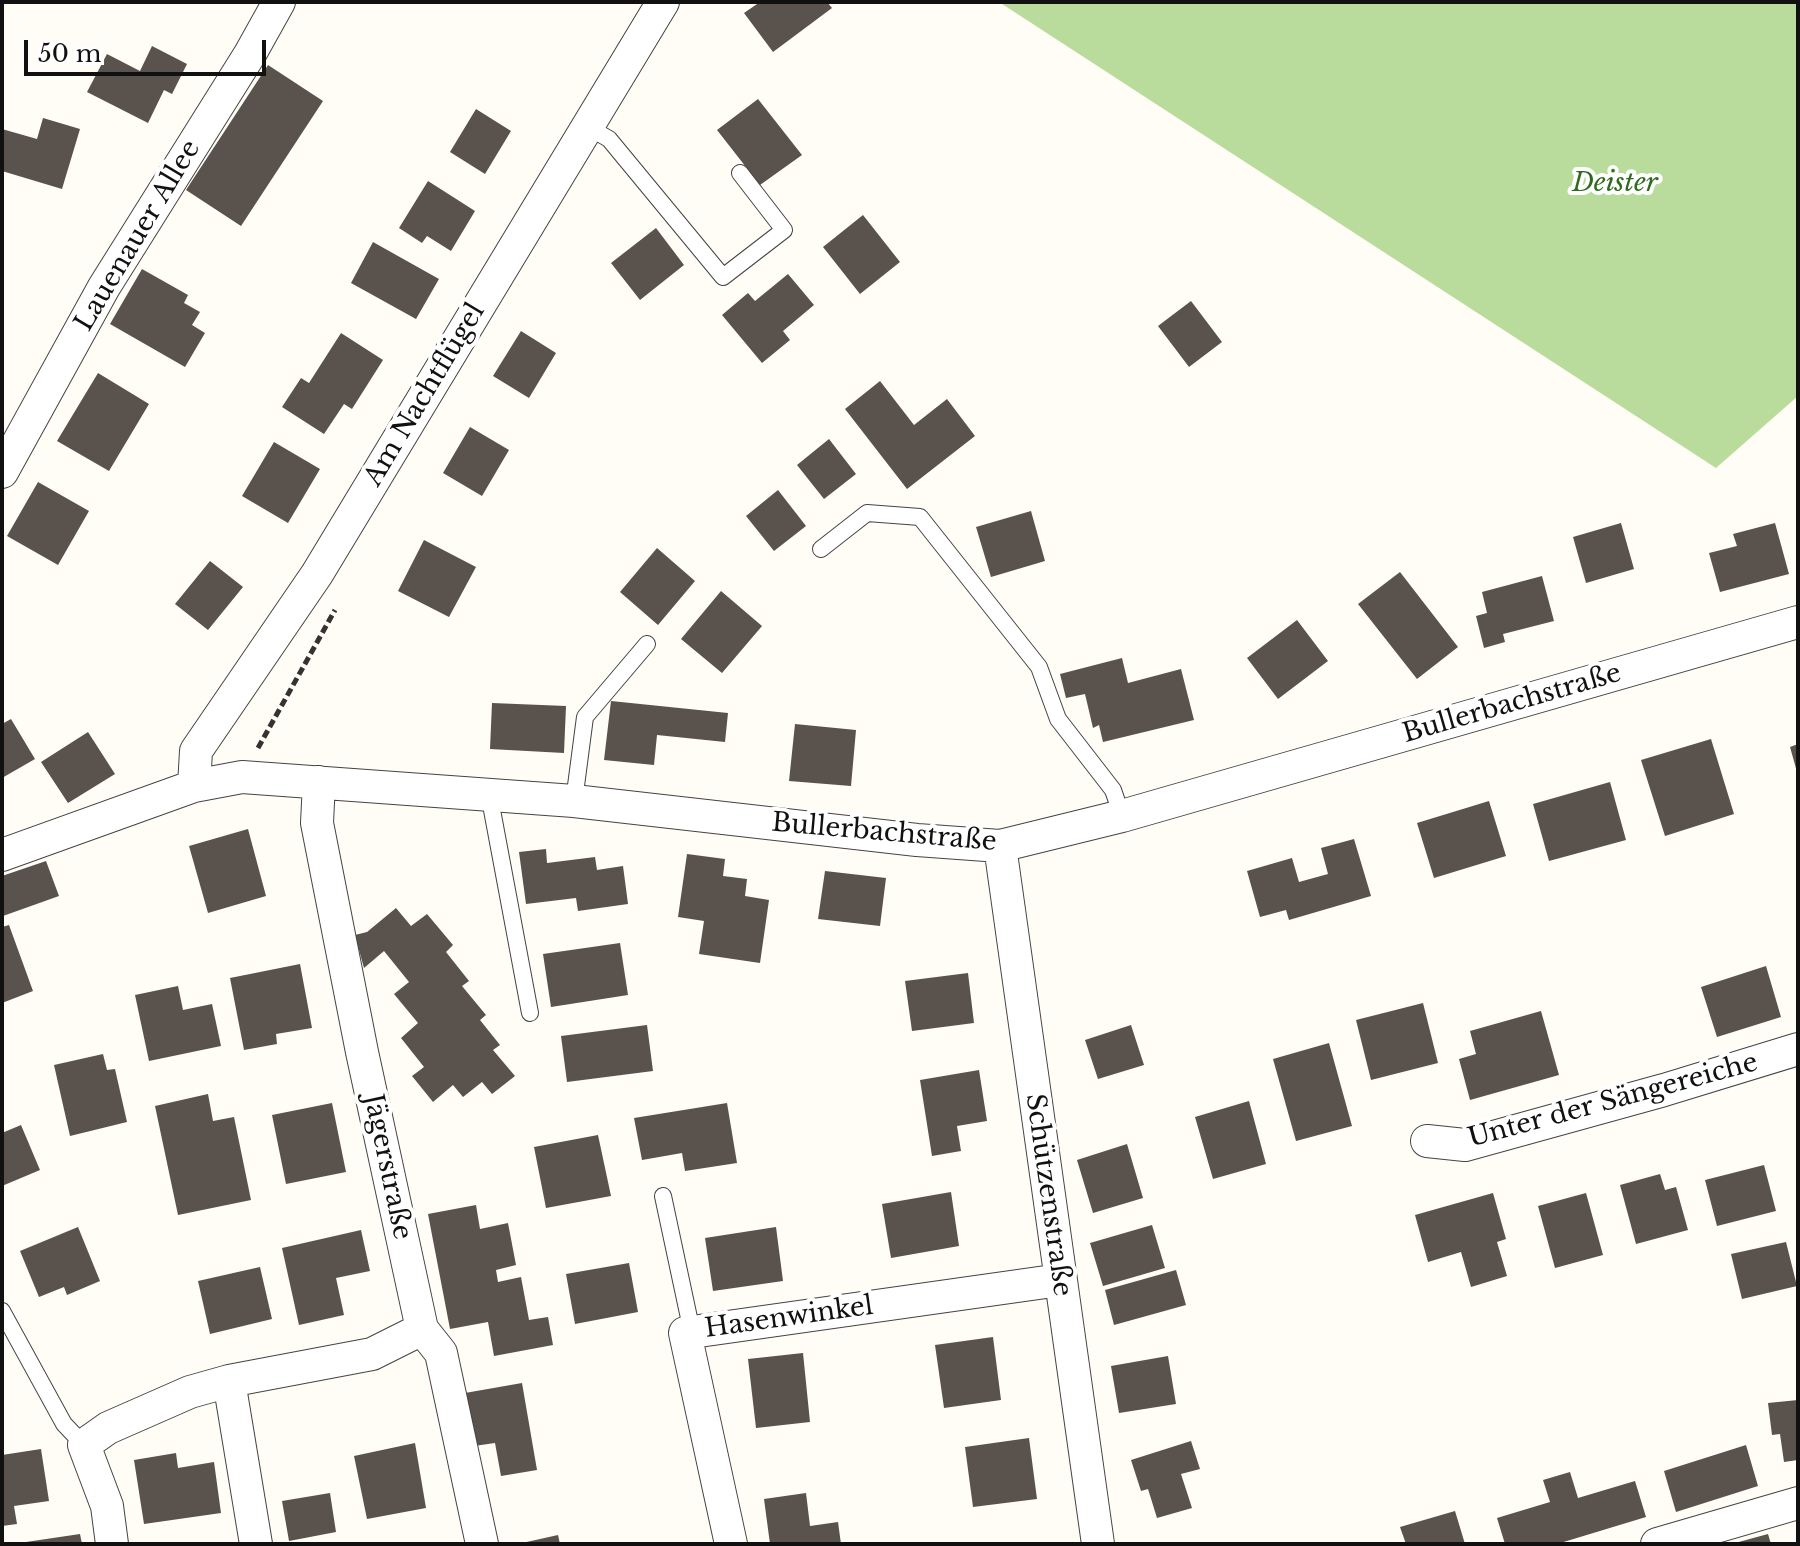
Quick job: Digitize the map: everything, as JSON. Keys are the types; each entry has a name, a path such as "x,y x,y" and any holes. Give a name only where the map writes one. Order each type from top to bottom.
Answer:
{"street":[{"name":"Lauenauer Allee","path":"2,472 104,287 250,54 279,2"},
{"name":"Am Nachtflügel","path":"194,786 196,751 317,574 663,2"},
{"name":"Bullerbachstraße","path":"2,855 194,786 242,777 574,801 917,840 1000,846 1122,816 1798,622"},
{"name":"Jägerstraße","path":"319,782 317,823 422,1329 441,1353 482,1544"},
{"name":"Schützenstraße","path":"1000,846 1098,1544"},
{"name":"Unter der Sängereiche","path":"1427,1141 1465,1145 1798,1049"},
{"name":"Hasenwinkel","path":"731,1544 685,1333 1060,1280"},
{"path":"112,1544 107,1506 74,1434 108,1428 190,1392 229,1381 372,1354 422,1329"},
{"path":"229,1381 256,1544"},
{"path":"1657,1544 1798,1503"}],"lane":[{"path":"588,127 609,139 723,277 784,230 740,173"},
{"path":"821,549 867,513 920,517 1039,667 1058,719 1113,790 1122,816"},
{"path":"574,801 585,717 647,644"},
{"path":"489,794 530,1013"},
{"path":"663,1196 692,1332"},
{"path":"2,1311 74,1434"}],"green space":[{"name":"Deister","path":"999,2 1798,2 1798,396 1716,468"}],"building":[{"path":"760,2 827,2 832,8 773,52 744,13"},
{"path":"152,46 187,64 172,94 164,90 148,123 87,92 107,54 140,71"},
{"path":"268,65 323,101 241,226 186,190"},
{"path":"758,99 802,155 760,185 717,130"},
{"path":"476,109 511,131 485,174 450,152"},
{"path":"43,118 80,129 62,189 2,171 2,129 37,139"},
{"path":"428,181 475,211 451,251 427,236 422,243 399,228"},
{"path":"863,215 900,262 860,294 823,247"},
{"path":"656,228 684,265 640,300 611,263"},
{"path":"373,242 439,279 416,319 351,283"},
{"path":"142,269 188,295 184,303 200,312 192,325 205,333 185,367 110,324"},
{"path":"788,274 814,305 783,331 790,340 762,363 722,315 748,293 755,301"},
{"path":"1191,301 1222,342 1189,367 1158,326"},
{"path":"521,331 556,353 529,398 493,376"},
{"path":"341,333 383,360 352,409 344,404 324,434 282,407 301,378 309,383"},
{"path":"98,373 149,404 109,471 57,441"},
{"path":"880,381 914,425 947,399 975,436 907,489 845,409"},
{"path":"470,427 509,450 482,496 443,473"},
{"path":"829,439 856,474 824,499 797,465"},
{"path":"274,442 320,469 288,523 242,496"},
{"path":"38,482 89,511 58,565 7,536"},
{"path":"778,490 806,526 774,551 746,516"},
{"path":"1031,511 1045,561 991,577 976,527"},
{"path":"1621,523 1634,569 1586,583 1573,537"},
{"path":"1775,523 1789,574 1720,592 1709,553 1737,546 1733,534"},
{"path":"424,540 476,567 449,617 398,591"},
{"path":"657,548 695,581 658,625 620,592"},
{"path":"210,561 243,587 208,630 175,604"},
{"path":"1400,572 1458,647 1417,679 1358,604"},
{"path":"1542,576 1554,621 1503,634 1505,642 1484,648 1476,616 1487,613 1482,592"},
{"path":"721,591 762,626 722,673 681,639"},
{"path":"1297,620 1328,661 1278,699 1247,658"},
{"path":"1122,658 1128,683 1181,669 1194,720 1103,742 1099,725 1093,728 1085,694 1066,698 1060,674"},
{"path":"611,701 728,713 725,742 657,735 654,765 604,760"},
{"path":"492,703 566,706 564,753 490,749"},
{"path":"11,719 35,759 2,778 2,724"},
{"path":"795,724 856,730 851,786 789,781"},
{"path":"88,732 115,774 68,803 41,762"},
{"path":"1711,739 1734,814 1665,836 1641,760"},
{"path":"1798,744 1798,771 1797,772 1790,747"},
{"path":"1610,782 1626,840 1549,861 1533,804"},
{"path":"1489,801 1506,856 1434,878 1417,823"},
{"path":"248,829 266,896 208,913 189,846"},
{"path":"1354,839 1371,896 1289,920 1286,910 1260,917 1247,871 1292,858 1299,882 1328,874 1321,848"},
{"path":"546,849 547,863 595,857 597,870 623,866 628,904 578,911 576,898 526,904 519,852"},
{"path":"687,854 725,859 723,876 747,879 745,896 769,900 760,963 699,954 704,921 678,917"},
{"path":"46,861 59,896 3,916 2,876"},
{"path":"825,871 886,878 880,926 818,919"},
{"path":"396,908 411,926 427,914 453,945 446,952 469,981 462,986 486,1015 480,1020 500,1045 493,1050 515,1076 492,1094 482,1082 463,1097 453,1085 433,1102 412,1076 424,1067 401,1038 418,1023 394,994 409,982 384,951 364,968 355,935 367,932"},
{"path":"9,925 33,991 2,1003 2,927"},
{"path":"620,943 628,995 551,1007 543,954"},
{"path":"300,964 312,1028 276,1034 277,1044 244,1050 230,978"},
{"path":"1766,966 1781,1017 1717,1037 1701,987"},
{"path":"968,973 974,1023 912,1031 905,981"},
{"path":"178,986 183,1010 212,1004 221,1046 149,1061 135,995"},
{"path":"1423,1003 1438,1063 1371,1080 1356,1020"},
{"path":"1541,1011 1559,1075 1470,1100 1459,1059 1476,1054 1470,1031"},
{"path":"647,1025 653,1071 567,1082 561,1036"},
{"path":"1131,1025 1144,1065 1098,1079 1085,1040"},
{"path":"1329,1043 1352,1126 1296,1141 1273,1059"},
{"path":"103,1054 107,1070 115,1069 127,1122 70,1136 54,1065"},
{"path":"979,1070 987,1121 957,1126 961,1151 932,1156 920,1080"},
{"path":"208,1094 213,1121 234,1117 251,1200 178,1215 155,1106"},
{"path":"1249,1101 1266,1164 1213,1179 1195,1117"},
{"path":"332,1103 346,1172 286,1184 272,1115"},
{"path":"727,1103 737,1163 685,1171 682,1153 642,1160 634,1118"},
{"path":"21,1125 40,1170 2,1186 2,1133"},
{"path":"598,1135 611,1196 546,1208 534,1147"},
{"path":"1127,1144 1143,1198 1093,1213 1077,1160"},
{"path":"1764,1165 1776,1211 1717,1226 1705,1180"},
{"path":"1660,1174 1665,1190 1676,1187 1688,1230 1636,1244 1620,1185"},
{"path":"951,1192 959,1246 891,1258 882,1204"},
{"path":"1493,1193 1506,1239 1497,1242 1507,1276 1471,1287 1461,1252 1428,1262 1415,1215"},
{"path":"1586,1193 1603,1255 1555,1268 1538,1206"},
{"path":"476,1205 480,1229 508,1223 516,1265 496,1270 498,1282 521,1277 529,1320 548,1317 553,1345 494,1356 488,1322 450,1329 428,1214"},
{"path":"1152,1225 1165,1268 1103,1286 1090,1243"},
{"path":"78,1227 100,1281 67,1295 64,1287 39,1297 20,1251"},
{"path":"776,1227 783,1281 713,1291 705,1238"},
{"path":"361,1230 370,1271 336,1278 344,1315 299,1325 282,1248"},
{"path":"1786,1242 1797,1286 1742,1299 1731,1254"},
{"path":"629,1263 638,1312 575,1324 566,1274"},
{"path":"260,1267 272,1319 210,1334 198,1281"},
{"path":"1176,1270 1186,1305 1114,1325 1105,1290"},
{"path":"993,1337 1001,1400 944,1408 935,1345"},
{"path":"803,1353 810,1422 756,1428 748,1359"},
{"path":"1168,1356 1176,1404 1119,1413 1111,1366"},
{"path":"522,1383 537,1470 501,1476 495,1443 474,1446 465,1393"},
{"path":"1798,1400 1798,1460 1784,1462 1780,1434 1772,1435 1768,1403"},
{"path":"1029,1438 1037,1499 973,1507 965,1447"},
{"path":"1191,1441 1200,1469 1181,1474 1192,1508 1157,1518 1148,1489 1141,1491 1131,1460"},
{"path":"415,1443 426,1508 367,1519 354,1456"},
{"path":"1746,1445 1758,1486 1676,1512 1664,1471"},
{"path":"41,1449 49,1501 14,1506 17,1524 2,1526 2,1455"},
{"path":"176,1453 178,1468 214,1462 221,1513 144,1524 134,1460"},
{"path":"1570,1472 1578,1498 1635,1481 1646,1517 1557,1544 1505,1544 1497,1518 1550,1502 1543,1480"},
{"path":"330,1493 336,1532 289,1541 282,1501"},
{"path":"806,1493 810,1526 838,1522 841,1544 770,1544 764,1499"},
{"path":"1455,1511 1465,1544 1406,1544 1400,1527"},
{"path":"80,1534 82,1544 26,1544 26,1542"},
{"path":"1768,1534 1771,1544 1735,1544 1735,1543"},
{"path":"558,1535 560,1544 522,1544 522,1543"}]}
